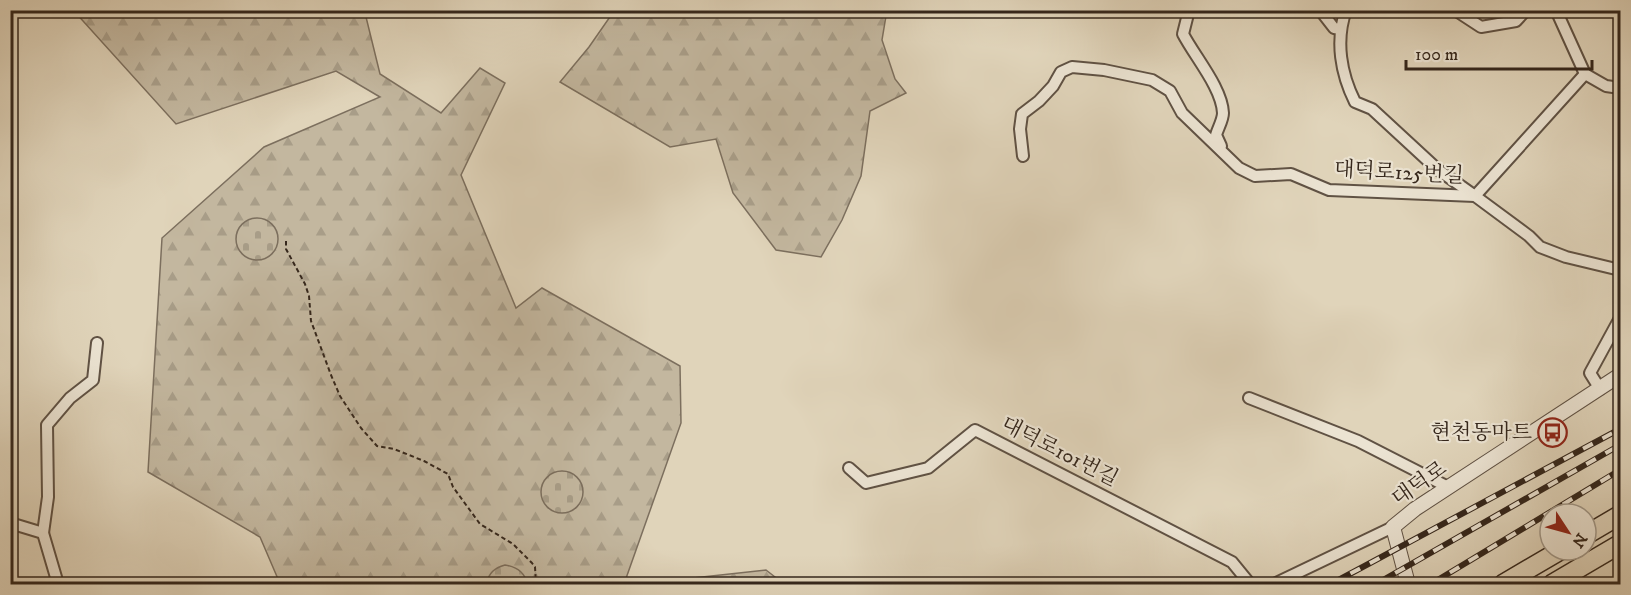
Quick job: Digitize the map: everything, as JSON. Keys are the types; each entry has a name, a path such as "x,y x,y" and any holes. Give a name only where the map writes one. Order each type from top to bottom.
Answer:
{"highway":[{"path":"1598,528 1620,515"},
{"path":"1552,585 1620,544"},
{"path":"1503,585 1541,562"}],"street":[{"path":"1189,10 1183,34 1196,58 1210,76 1221,100 1223,116 1216,135 1224,152"},
{"path":"1320,10 1334,28 1341,29"},
{"name":"대덕로125번길","path":"1346,10 1341,29 1340,56 1346,85 1355,102 1372,109 1437,169 1529,236 1540,247 1566,257 1620,270"},
{"path":"1455,10 1481,27 1516,21 1526,10"},
{"path":"1556,10 1585,74 1606,86 1620,88"},
{"name":"대덕로125번길","path":"1023,156 1020,129 1022,114 1053,86 1061,72 1072,67 1104,70 1152,80 1170,91 1182,113 1239,168 1255,176 1291,174 1329,190 1474,196"},
{"path":"1474,196 1585,74"},
{"path":"1600,389 1590,373 1620,318"},
{"path":"58,585 43,533 48,497 47,425 70,398 93,380 97,343"},
{"name":"대덕로","path":"1274,585 1393,527 1415,508 1620,375"},
{"path":"1249,398 1358,441 1448,487"},
{"name":"대덕로101번길","path":"849,468 866,483 928,468 975,430 1232,562 1250,585"},
{"path":"10,523 43,533"},
{"name":"대덕로","path":"1393,527 1408,585"}],"path":[{"path":"286,241 286,249 305,284 309,296 311,321 340,396 361,428 376,446 394,449 448,474 453,487 480,524 513,544 532,563 535,567 536,585"}],"green space":[{"path":"887,10 882,40 895,79 906,93 870,111 861,176 842,220 821,257 776,250 733,193 716,139 670,147 560,82 589,47 614,11"},
{"path":"74,11 372,11 366,17 380,74 441,113 480,68 505,83 461,175 516,308 542,288 680,366 681,423 624,584 272,584 278,579 260,537 148,472 162,238 264,147 380,97 336,71 176,124"},
{"path":"257,218 272,224 278,239 272,254 257,260 242,254 236,239 242,224"},
{"path":"562,471 577,477 583,492 577,507 562,513 547,507 541,492 547,477"},
{"path":"505,565 520,571 527,584 486,584 492,571"},
{"path":"766,570 784,584 638,584"}],"railway":[{"path":"1331,584 1620,429"},
{"path":"1376,584 1620,445"},
{"path":"1431,584 1620,470"}],"place":[{"name":"현천동마트","path":"1553,432"}]}
